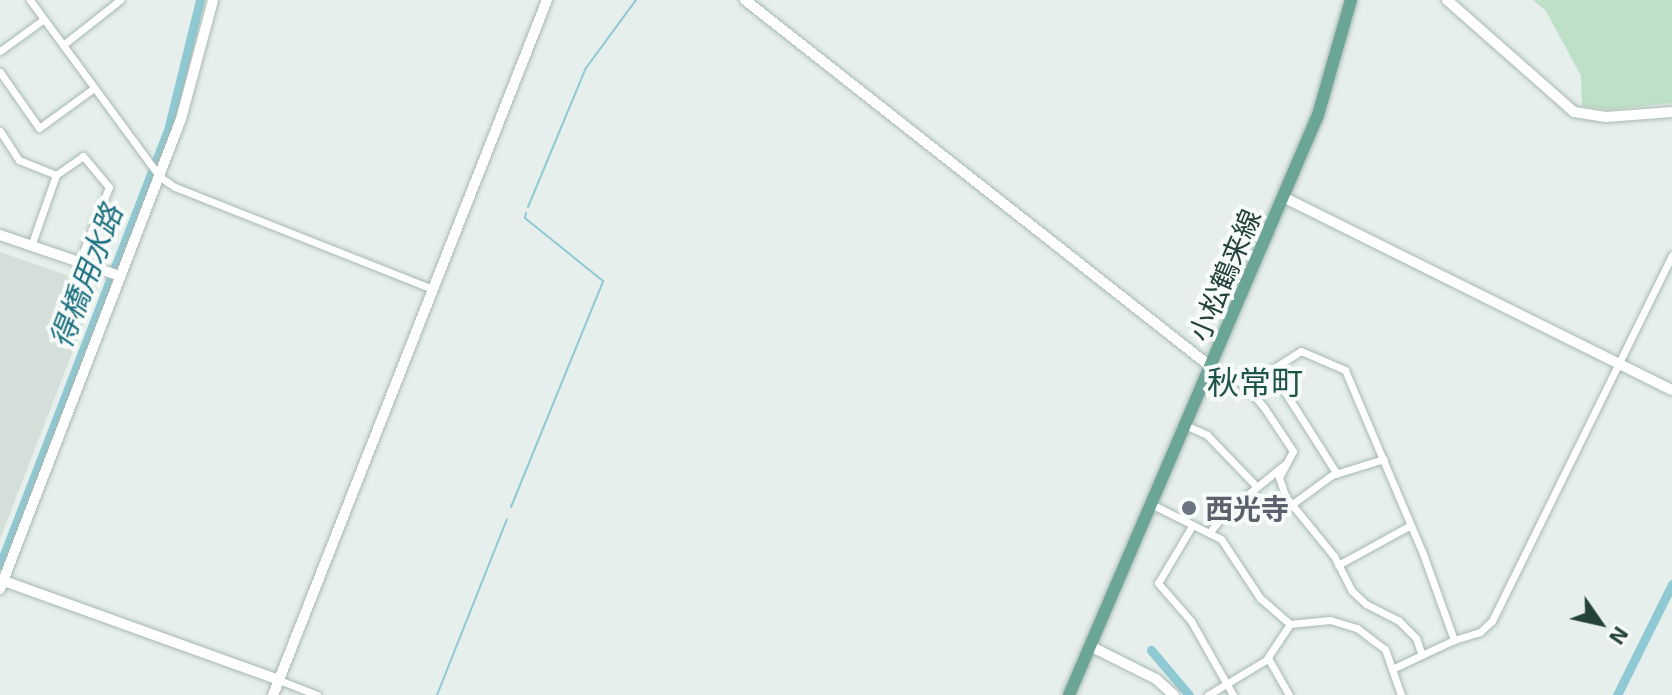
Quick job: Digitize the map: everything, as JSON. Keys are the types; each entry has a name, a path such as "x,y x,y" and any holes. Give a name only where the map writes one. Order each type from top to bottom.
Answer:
{"main road":[{"name":"小松鶴来線","path":"1069,695 1318,115 1351,0"}],"street":[{"path":"30,0 158,174 175,187 432,289"},
{"path":"63,45 120,0"},
{"path":"213,0 181,119 114,274 2,585 317,695"},
{"path":"273,695 547,0"},
{"path":"745,0 1211,367 1246,386 1293,451 1279,477 1291,505 1338,565 1352,591 1366,604 1398,620 1416,638 1422,655"},
{"path":"1447,0 1574,112 1606,117 1672,112"},
{"path":"0,51 44,19"},
{"path":"0,72 39,128 94,88"},
{"path":"0,131 19,160 56,175"},
{"path":"31,246 56,175 83,156 109,187 79,262"},
{"path":"1283,197 1672,390"},
{"path":"0,235 114,274"},
{"path":"1392,669 1454,640 1480,632 1492,621 1672,255"},
{"path":"1246,386 1301,351 1345,370 1411,525 1454,640"},
{"path":"1271,370 1337,474"},
{"path":"1185,425 1207,435 1256,486"},
{"path":"1291,505 1337,474 1384,459"},
{"path":"1209,533 1256,486 1286,463"},
{"path":"1151,504 1221,539 1260,598 1290,624 1330,620 1357,628 1385,649 1396,693"},
{"path":"1338,565 1411,525"},
{"path":"1192,526 1158,583 1191,621 1233,695"},
{"path":"1208,695 1268,658 1290,624"},
{"path":"1090,646 1156,679 1174,695"},
{"path":"1268,658 1289,695"}],"shaded area":[{"path":"0,252 98,286 0,539"}],"green space":[{"path":"1533,0 1672,0 1672,103 1609,110 1582,106 1581,76 1546,11"}],"waterway":[{"name":"得橋用水路","path":"0,565 169,126 200,0"},
{"path":"528,207 586,68 636,0"},
{"path":"511,507 603,281 525,218 526,213"},
{"path":"437,695 507,519"},
{"path":"1617,695 1672,584"},
{"path":"1151,650 1189,695"}],"place":[{"name":"西光寺","path":"1189,508"}],"district":[{"name":"秋常町","path":"1255,381"}]}
